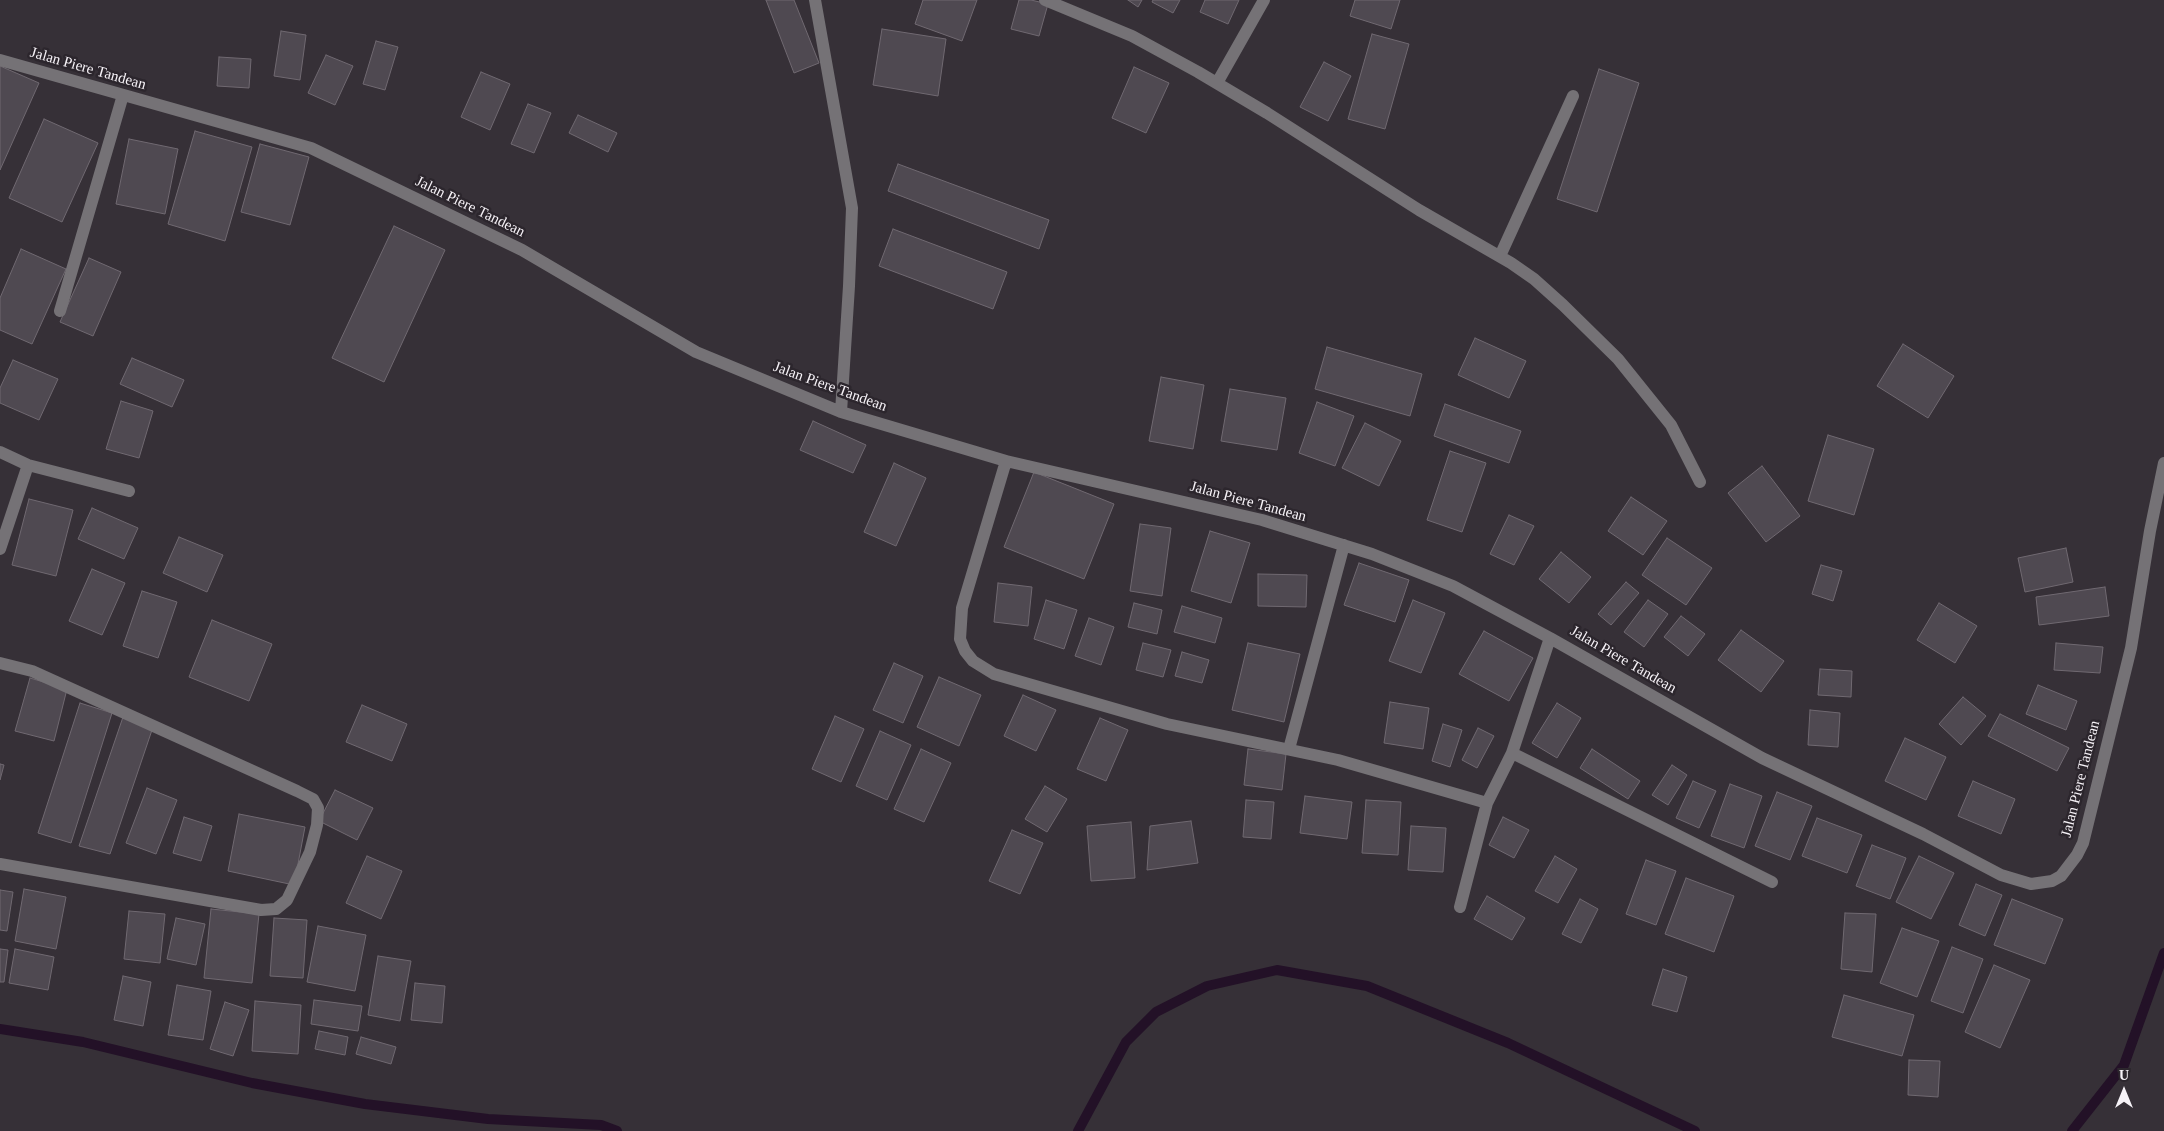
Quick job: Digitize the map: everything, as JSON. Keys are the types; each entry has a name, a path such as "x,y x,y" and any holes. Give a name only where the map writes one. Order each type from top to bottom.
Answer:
{"street":[{"path":"815,0 852,208 841,412"},
{"path":"1045,0 1132,36 1217,83 1268,113 1419,210 1500,256 1534,279 1618,359 1671,425 1700,482"},
{"path":"1217,83 1264,0"},
{"name":"Jalan Piere Tandean","path":"0,60 310,148 522,250 696,352 841,412 1006,461 1262,520 1372,554 1453,586 1550,638 1762,758 1923,834 2001,875 2031,884 2052,881 2061,876 2083,843 2130,648 2153,513 2164,463"},
{"path":"60,311 123,95"},
{"path":"1500,256 1572,96"},
{"path":"0,452 28,464 129,491"},
{"path":"1006,461 962,608 960,639 965,651 973,661 994,674 1167,724 1338,760 1488,804"},
{"path":"0,549 28,464"},
{"path":"1289,750 1344,545"},
{"path":"1460,906 1488,804 1512,753 1550,638"},
{"path":"0,663 32,671 270,779 313,799 318,808 317,825 310,852 288,900 276,909 261,910 0,864"},
{"path":"1512,753 1772,882"}],"building":[{"path":"766,0 794,0 819,63 794,73"},
{"path":"923,0 977,0 962,41 915,24"},
{"path":"1019,0 1031,0 1048,4 1039,36 1011,29"},
{"path":"1128,0 1142,0 1138,7"},
{"path":"1153,0 1180,0 1173,13 1152,2"},
{"path":"1205,0 1239,0 1228,24 1200,12"},
{"path":"1355,0 1400,0 1391,29 1350,16"},
{"path":"882,29 946,39 938,96 873,85"},
{"path":"281,31 306,35 300,80 274,76"},
{"path":"1372,34 1409,44 1385,129 1348,119"},
{"path":"376,41 398,47 385,90 363,84"},
{"path":"326,55 353,66 335,105 308,93"},
{"path":"219,57 251,59 249,88 217,86"},
{"path":"1324,62 1351,76 1328,121 1300,107"},
{"path":"0,66 39,83 0,170"},
{"path":"1134,67 1169,83 1146,133 1112,118"},
{"path":"1599,69 1639,83 1597,212 1557,199"},
{"path":"481,72 510,84 490,130 461,117"},
{"path":"528,104 551,113 534,153 511,144"},
{"path":"578,115 617,133 608,152 569,133"},
{"path":"44,119 98,143 62,222 9,198"},
{"path":"195,131 252,147 225,241 168,224"},
{"path":"129,139 178,149 165,214 116,204"},
{"path":"260,144 309,157 290,225 241,212"},
{"path":"898,164 1049,220 1039,249 888,191"},
{"path":"394,226 445,250 384,382 332,358"},
{"path":"893,229 1007,272 993,309 879,266"},
{"path":"21,249 66,269 32,344 0,330 0,298"},
{"path":"89,258 121,272 93,336 60,322"},
{"path":"1475,338 1526,361 1509,398 1458,375"},
{"path":"1903,344 1954,376 1928,418 1877,386"},
{"path":"1327,347 1422,374 1410,416 1315,389"},
{"path":"132,358 184,380 172,407 120,384"},
{"path":"13,360 58,379 39,420 0,403 0,388"},
{"path":"1161,377 1204,385 1193,449 1149,441"},
{"path":"1230,389 1286,398 1277,450 1221,441"},
{"path":"121,401 153,411 139,458 106,449"},
{"path":"1317,402 1354,416 1335,466 1299,453"},
{"path":"1445,404 1521,431 1509,463 1434,436"},
{"path":"813,421 866,445 853,473 800,450"},
{"path":"1365,423 1401,441 1379,486 1342,468"},
{"path":"1828,435 1874,449 1854,515 1808,501"},
{"path":"1450,451 1486,463 1462,532 1427,520"},
{"path":"894,463 926,478 896,546 864,532"},
{"path":"1762,466 1800,516 1766,542 1728,493"},
{"path":"1034,472 1114,504 1084,579 1004,547"},
{"path":"1631,497 1667,521 1643,555 1608,531"},
{"path":"29,499 73,510 56,576 12,565"},
{"path":"92,508 138,528 124,559 78,539"},
{"path":"1509,515 1534,526 1514,565 1490,554"},
{"path":"1140,524 1171,528 1162,596 1130,591"},
{"path":"1210,531 1250,543 1231,603 1191,591"},
{"path":"179,537 223,555 207,592 163,573"},
{"path":"1667,538 1712,568 1686,605 1642,575"},
{"path":"2066,548 2073,582 2025,592 2018,558"},
{"path":"1561,552 1591,577 1569,603 1539,579"},
{"path":"1359,563 1409,580 1395,622 1344,605"},
{"path":"1821,565 1842,571 1833,601 1812,594"},
{"path":"92,569 125,583 102,635 69,621"},
{"path":"1258,574 1307,575 1306,607 1258,606"},
{"path":"1626,582 1639,593 1611,625 1598,614"},
{"path":"998,583 1032,587 1028,626 994,622"},
{"path":"2105,587 2109,616 2039,625 2036,597"},
{"path":"142,591 177,602 158,658 123,646"},
{"path":"1046,600 1077,610 1064,649 1034,639"},
{"path":"1413,600 1445,613 1421,673 1389,661"},
{"path":"1648,600 1668,614 1644,647 1624,632"},
{"path":"1134,603 1162,610 1157,634 1128,627"},
{"path":"1939,603 1977,626 1955,663 1917,640"},
{"path":"1182,606 1222,618 1215,643 1174,632"},
{"path":"1681,616 1705,634 1688,656 1664,637"},
{"path":"1089,618 1114,627 1101,665 1075,656"},
{"path":"212,620 272,644 249,701 189,677"},
{"path":"1741,630 1784,661 1761,692 1718,660"},
{"path":"1484,631 1533,658 1509,701 1459,674"},
{"path":"1143,643 1171,650 1163,677 1136,670"},
{"path":"1248,643 1300,654 1284,722 1232,710"},
{"path":"2056,643 2103,647 2100,673 2054,670"},
{"path":"1182,652 1209,660 1202,683 1175,676"},
{"path":"894,663 923,676 903,723 873,710"},
{"path":"1820,669 1852,671 1851,697 1818,695"},
{"path":"939,677 981,695 959,746 917,727"},
{"path":"30,678 67,689 54,741 15,731"},
{"path":"2038,685 2077,701 2066,730 2026,714"},
{"path":"1023,695 1056,710 1036,751 1004,736"},
{"path":"1963,697 1986,716 1961,745 1939,724"},
{"path":"1390,702 1429,708 1423,749 1384,743"},
{"path":"80,703 112,713 71,843 38,833"},
{"path":"1557,703 1581,718 1557,758 1532,743"},
{"path":"362,705 407,724 392,761 346,742"},
{"path":"1810,710 1840,713 1838,747 1808,745"},
{"path":"2000,714 2069,748 2057,771 1988,736"},
{"path":"835,716 864,729 841,782 812,769"},
{"path":"123,717 152,730 110,854 79,846"},
{"path":"1100,718 1128,730 1106,781 1077,769"},
{"path":"1443,724 1462,730 1450,767 1432,761"},
{"path":"1478,728 1494,736 1477,768 1462,760"},
{"path":"880,731 911,745 887,800 856,786"},
{"path":"1905,738 1946,757 1926,800 1885,781"},
{"path":"921,749 951,763 924,822 894,809"},
{"path":"1248,749 1286,754 1282,790 1244,785"},
{"path":"1592,749 1640,781 1628,799 1580,768"},
{"path":"0,764 4,765 0,780"},
{"path":"1672,765 1687,775 1668,805 1652,795"},
{"path":"1693,781 1716,791 1699,828 1676,818"},
{"path":"1973,781 2015,799 2001,834 1958,816"},
{"path":"1730,784 1762,796 1744,848 1711,836"},
{"path":"1045,786 1067,799 1047,832 1025,819"},
{"path":"147,788 177,800 156,854 126,843"},
{"path":"335,790 373,808 357,840 319,821"},
{"path":"1777,792 1812,806 1790,860 1755,846"},
{"path":"1305,796 1352,802 1347,839 1300,833"},
{"path":"1246,800 1274,802 1271,839 1243,837"},
{"path":"1366,800 1401,802 1398,855 1362,853"},
{"path":"239,814 305,827 294,885 228,871"},
{"path":"184,817 212,826 201,861 173,853"},
{"path":"1503,817 1529,830 1514,858 1489,845"},
{"path":"1817,818 1862,835 1847,873 1802,856"},
{"path":"1191,821 1198,863 1147,870 1150,826"},
{"path":"1131,822 1135,878 1091,881 1087,826"},
{"path":"1411,826 1446,828 1443,872 1408,870"},
{"path":"1012,830 1043,843 1020,894 989,881"},
{"path":"1872,845 1906,858 1890,899 1856,886"},
{"path":"367,856 402,871 381,919 346,903"},
{"path":"1555,856 1577,869 1558,903 1535,891"},
{"path":"1919,856 1954,873 1931,919 1896,902"},
{"path":"1646,860 1676,871 1656,925 1626,914"},
{"path":"1686,878 1734,896 1714,952 1665,934"},
{"path":"1976,884 2002,895 1985,936 1959,925"},
{"path":"24,889 66,897 56,949 15,941"},
{"path":"0,890 13,892 7,931 0,930"},
{"path":"1487,896 1525,918 1512,940 1474,919"},
{"path":"1580,899 1598,909 1581,943 1562,934"},
{"path":"2012,899 2063,919 2045,964 1994,945"},
{"path":"211,909 259,914 252,983 204,978"},
{"path":"129,911 165,914 160,963 124,959"},
{"path":"1845,913 1876,914 1872,972 1841,969"},
{"path":"176,918 205,924 196,965 167,959"},
{"path":"274,918 307,920 303,978 270,976"},
{"path":"318,926 366,935 355,991 307,982"},
{"path":"1902,928 1939,941 1917,997 1880,983"},
{"path":"1952,947 1983,959 1963,1013 1931,1001"},
{"path":"0,949 8,950 4,982 0,982"},
{"path":"15,949 54,957 48,990 9,983"},
{"path":"378,956 411,961 400,1021 368,1015"},
{"path":"1994,965 2030,980 2000,1048 1965,1032"},
{"path":"1663,969 1687,977 1677,1012 1652,1005"},
{"path":"123,976 151,982 143,1026 114,1020"},
{"path":"415,983 445,986 442,1023 411,1020"},
{"path":"177,985 211,991 203,1040 168,1035"},
{"path":"1844,995 1914,1015 1902,1056 1832,1037"},
{"path":"314,1000 362,1006 358,1031 311,1024"},
{"path":"255,1001 301,1005 298,1054 252,1051"},
{"path":"225,1002 249,1010 233,1056 210,1049"},
{"path":"319,1031 348,1037 345,1055 315,1049"},
{"path":"361,1037 396,1047 391,1064 356,1054"},
{"path":"1909,1060 1940,1061 1938,1097 1908,1095"}],"waterway":[{"path":"2072,1131 2124,1065 2164,953"},
{"path":"1078,1131 1126,1042 1156,1012 1207,986 1277,970 1367,986 1508,1043 1695,1131"},
{"path":"0,1029 83,1042 252,1083 365,1104 488,1119 601,1125 617,1131"}]}
